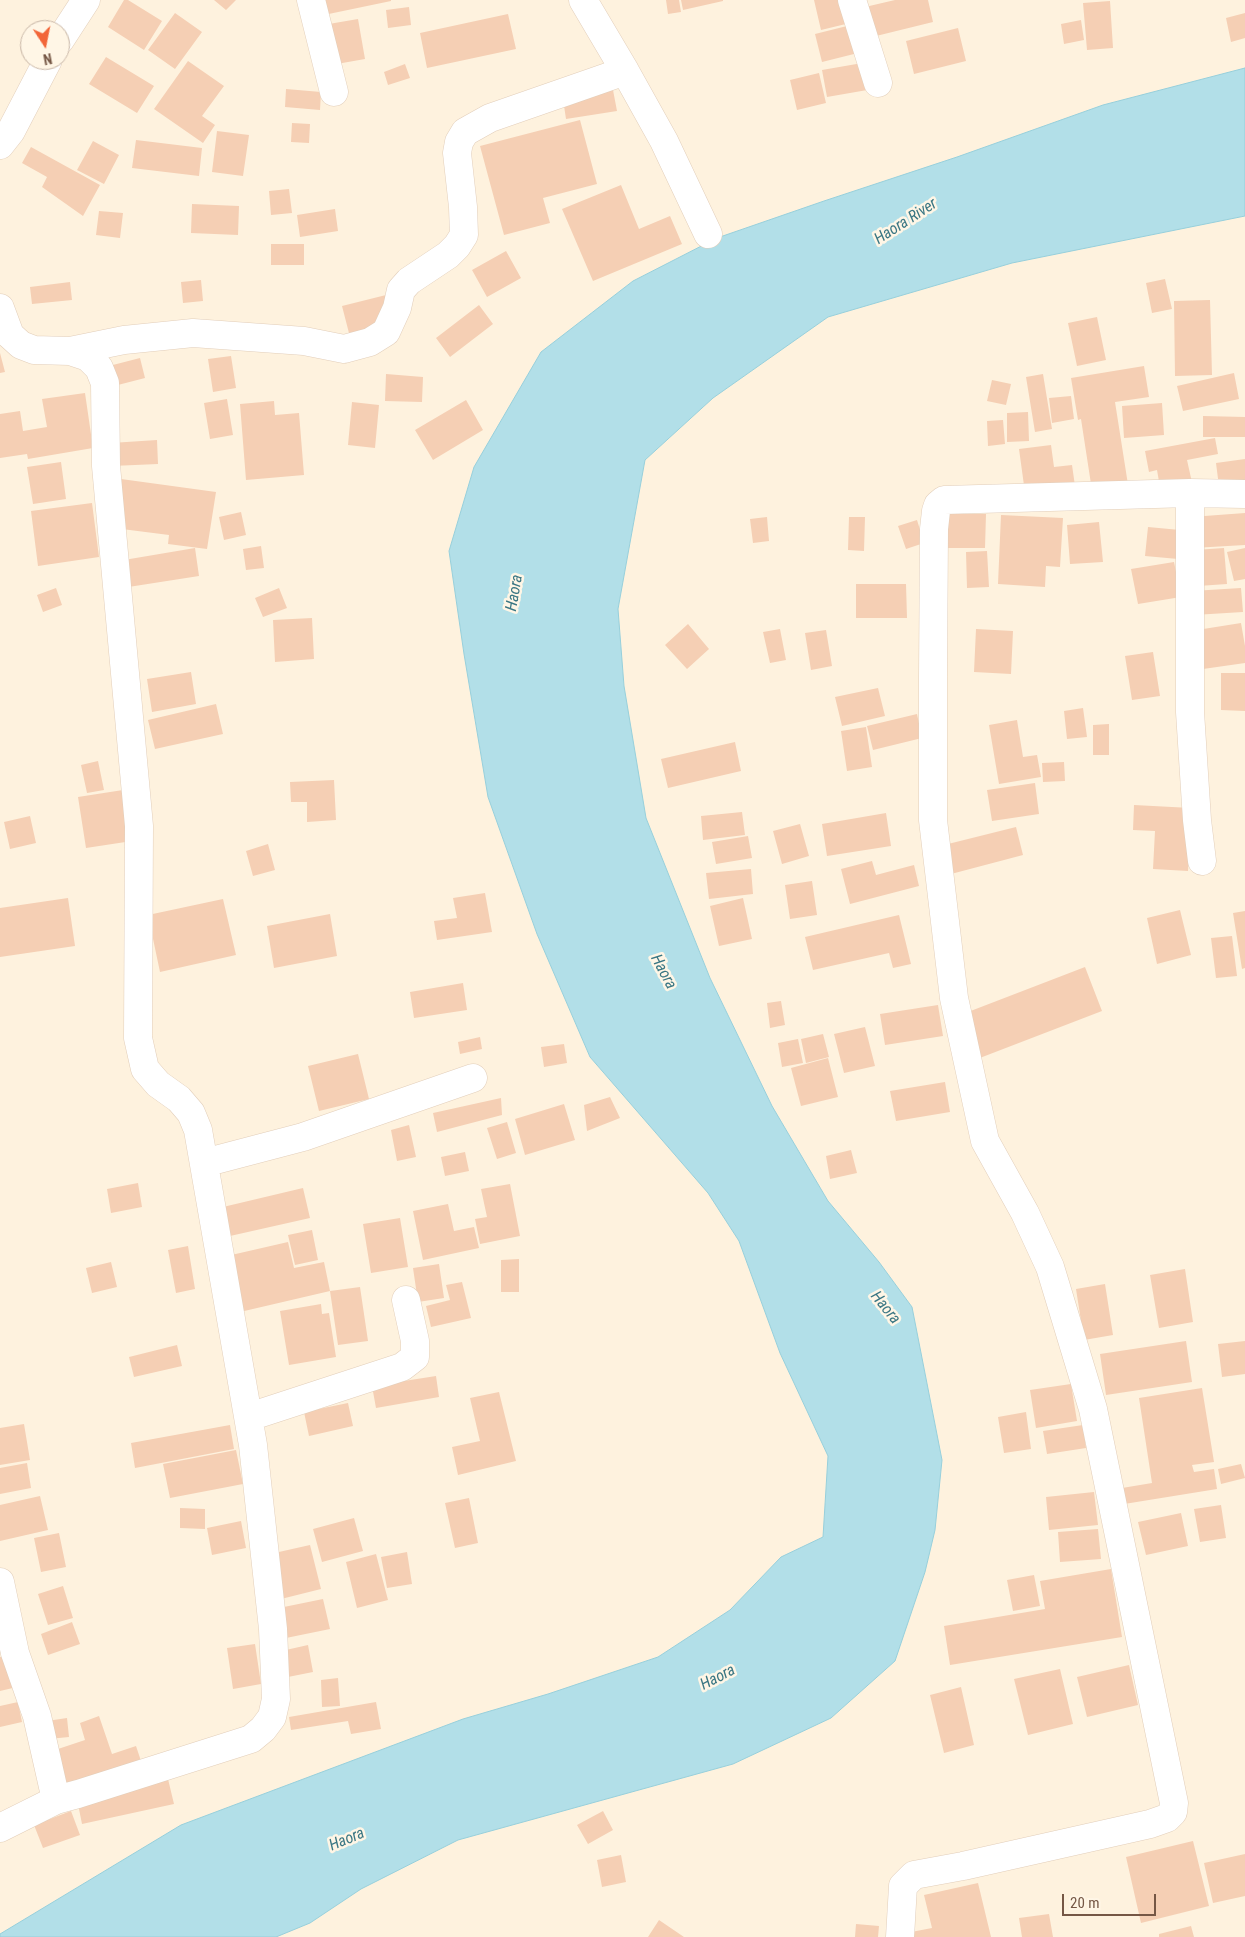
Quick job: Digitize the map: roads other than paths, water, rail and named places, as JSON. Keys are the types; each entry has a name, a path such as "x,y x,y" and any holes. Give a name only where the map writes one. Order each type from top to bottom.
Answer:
{"street":[{"path":"70,25 86,0"},
{"path":"311,0 334,92"},
{"path":"583,0 664,140 708,234"},
{"path":"852,0 878,82"},
{"path":"0,145 11,131 43,70"},
{"path":"0,308 10,334 21,345 34,350 70,351 124,340 193,333 304,341 344,349 370,342 386,332 397,308 401,290 409,281 448,255 458,246 464,235 464,207 458,153 459,142 465,132 490,118 625,71"},
{"path":"0,1828 56,1800 251,1739 263,1729 272,1717 276,1699 273,1629 249,1417 198,1130 191,1113 179,1098 158,1084 145,1069 138,1038 139,826 106,466 105,383 99,368 88,358 70,351"},
{"path":"1190,493 1190,712 1197,820 1202,861"},
{"path":"900,1937 902,1886 914,1875 963,1866 1150,1824 1167,1818 1173,1812 1174,1803 1093,1409 1050,1267 1025,1213 985,1141 954,998 934,820 933,668 934,529 936,511 938,505 944,500 1190,493 1245,494"},
{"path":"204,1163 303,1137 474,1078"},
{"path":"249,1417 373,1378 402,1366 415,1356 415,1341 406,1300"},
{"path":"0,1582 14,1653 37,1716 56,1800"}],"water":[{"path":"1245,68 1245,216 1012,263 828,317 713,398 645,460 618,609 624,686 646,818 710,978 772,1106 828,1201 879,1262 912,1307 942,1460 935,1530 925,1572 895,1661 831,1718 733,1764 458,1840 361,1889 310,1923 276,1937 0,1937 0,1934 181,1825 463,1719 548,1694 658,1657 730,1610 781,1557 823,1537 828,1456 780,1353 739,1241 708,1193 590,1057 537,934 488,797 449,551 474,467 541,352 633,281 717,238 957,157 1103,105"}],"water label":[{"name":"Haora River","path":"906,222"},
{"name":"Haora","path":"515,593"},
{"name":"Haora","path":"663,972"},
{"name":"Haora","path":"885,1308"},
{"name":"Haora","path":"718,1678"},
{"name":"Haora","path":"347,1840"}]}
